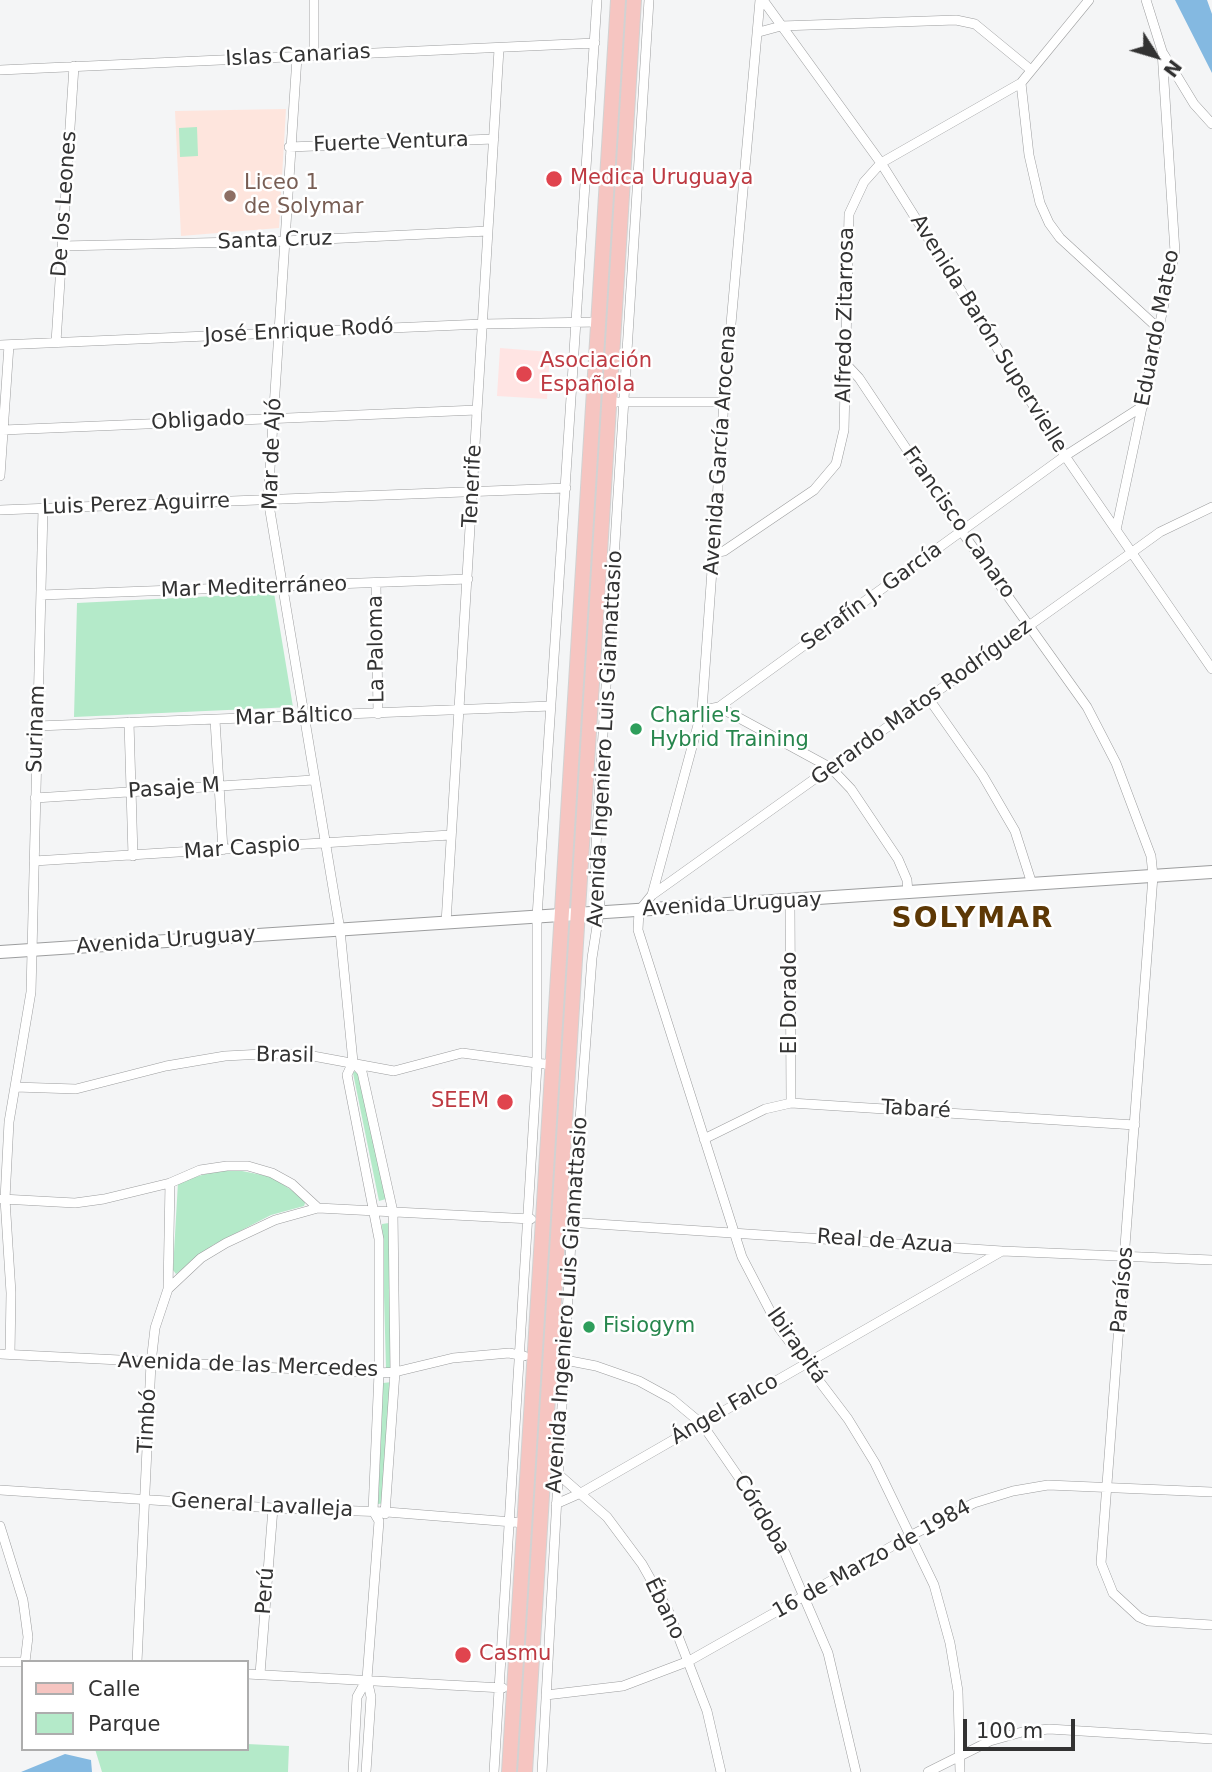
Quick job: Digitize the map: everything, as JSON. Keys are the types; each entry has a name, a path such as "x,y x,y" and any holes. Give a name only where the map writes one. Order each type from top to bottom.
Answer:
{"main road":[{"name":"Avenida Ingeniero Luis Giannattasio","path":"509,1772 515,1689 517,1522 527,1357 543,1219 618,0"},
{"name":"Avenida Ingeniero Luis Giannattasio","path":"525,1772 558,1361 578,915 634,0"}],"street":[{"path":"314,0 314,54"},
{"name":"Avenida Ingeniero Luis Giannattasio","path":"527,1357 527,1219 537,1065 537,917 597,0"},
{"name":"Avenida Ingeniero Luis Giannattasio","path":"565,1222 599,913 596,862 649,0"},
{"name":"Avenida Barón Supervielle","path":"761,0 881,163 1065,457 1178,616 1212,669"},
{"name":"Avenida García Arocena","path":"652,895 702,710 724,402 761,0"},
{"name":"Alfredo Zitarrosa","path":"713,553 734,544 814,490 830,474 843,441 849,214 857,193 881,163 1021,83 1089,0"},
{"name":"Eduardo Mateo","path":"1116,530 1175,252 1175,202 1162,78 1162,51 1146,0"},
{"path":"759,32 781,26 956,20 975,24 1031,70"},
{"name":"Islas Canarias","path":"0,70 595,43"},
{"name":"Tenerife","path":"446,923 499,49"},
{"path":"1162,51 1194,104 1212,124"},
{"name":"Mar de Ajó","path":"297,57 268,499 313,780 327,843 340,930 353,1062"},
{"name":"De los Leones","path":"56,342 74,66"},
{"path":"1162,78 1176,74"},
{"path":"1021,83 1029,155 1040,203 1049,223 1060,238 1160,330"},
{"name":"Fuerte Ventura","path":"289,147 494,139"},
{"name":"Santa Cruz","path":"62,246 284,242 488,231"},
{"name":"José Enrique Rodó","path":"4,345 483,324 598,322"},
{"path":"0,476 4,345"},
{"name":"Francisco Canaro","path":"845,363 859,378 962,532 1087,708 1116,763 1151,856 1153,876"},
{"path":"610,402 724,402"},
{"name":"Serafín J. García","path":"702,710 719,706 1065,457 1143,406"},
{"name":"Obligado","path":"3,430 477,410"},
{"name":"Luis Perez Aguirre","path":"0,510 566,488"},
{"name":"Gerardo Matos Rodríguez","path":"639,911 652,895 1160,532 1212,507"},
{"name":"Surinam","path":"5,1354 11,1293 2,1199 15,1087 29,1019 43,509"},
{"name":"Mar Mediterráneo","path":"41,595 468,579"},
{"name":"La Paloma","path":"376,584 378,714"},
{"path":"929,699 982,776 1015,831 1032,884"},
{"name":"Mar Báltico","path":"37,726 551,706"},
{"path":"719,706 831,768 851,789 898,859 907,880 908,893"},
{"path":"215,720 223,850"},
{"path":"129,722 133,856"},
{"name":"Pasaje M","path":"35,798 313,780"},
{"name":"Mar Caspio","path":"34,861 450,835"},
{"path":"542,869 565,871"},
{"name":"Avenida Uruguay","path":"0,952 790,902 1212,872"},
{"name":"Paraísos","path":"1153,876 1101,1563 1114,1593 1132,1612 1148,1621 1212,1625"},
{"name":"El Dorado","path":"790,902 791,1103"},
{"name":"Ibirapitá","path":"639,911 638,929 732,1231 765,1303 868,1452 934,1585 950,1643 958,1691 960,1772"},
{"name":"Brasil","path":"15,1087 76,1089 166,1066 225,1056 302,1054 394,1071 462,1053 552,1065"},
{"path":"366,1772 371,1697 367,1679 379,1521 387,1511 395,1372 393,1212 362,1072 353,1062 347,1075 376,1211 381,1298 373,1511 379,1521"},
{"name":"Tabaré","path":"704,1139 765,1109 791,1103 1135,1125"},
{"path":"2,1199 75,1203 170,1183 200,1170 248,1166 272,1173 292,1184 318,1208"},
{"name":"Timbó","path":"136,1660 151,1363 155,1328 169,1289 170,1183"},
{"path":"169,1289 201,1258 226,1243 275,1220 318,1208 543,1219"},
{"name":"Real de Azua","path":"565,1222 1002,1251 1212,1260"},
{"name":"Ángel Falco","path":"556,1504 581,1493 1002,1251"},
{"name":"Avenida de las Mercedes","path":"5,1354 379,1373 395,1372 453,1358 527,1357"},
{"name":"Avenida Ingeniero Luis Giannattasio","path":"542,1772 558,1474 558,1361"},
{"name":"Córdoba","path":"558,1361 639,1381 672,1399 702,1424 753,1497 785,1553 828,1653 856,1772"},
{"name":"Ébano","path":"558,1474 607,1517 642,1564 668,1610 707,1711 721,1772"},
{"name":"16 de Marzo de 1984","path":"546,1695 623,1686 689,1661 910,1536 974,1503 1013,1491 1048,1485 1212,1492"},
{"name":"General Lavalleja","path":"0,1490 272,1508 387,1511 517,1522"},
{"name":"Perú","path":"260,1674 272,1508"},
{"name":"Avenida Ingeniero Luis Giannattasio","path":"494,1772 499,1688 517,1522"},
{"path":"0,1525 23,1600 28,1637 24,1660"},
{"path":"0,1662 21,1662"},
{"path":"248,1674 515,1689"},
{"path":"353,1772 357,1697 367,1679"},
{"path":"928,1772 990,1741 1049,1729 1212,1739"}],"shaded area":[{"name":"Liceo 1 de Solymar","path":"286,109 279,228 181,236 175,111"},
{"name":"Asociación Española","path":"500,348 550,352 547,399 497,396"}],"green space":[{"path":"623,0 629,0 574,901 570,901 576,779"},
{"path":"197,127 198,156 180,157 179,128"},
{"path":"274,593 293,707 74,717 77,603"},
{"path":"353,1073 358,1073 386,1199 379,1201"},
{"path":"237,1170 272,1177 306,1200 304,1206 271,1215 213,1245 176,1274 173,1270 178,1182 216,1171"},
{"path":"389,1223 392,1368 386,1368 382,1224"},
{"path":"392,1382 385,1503 378,1504 383,1383"},
{"path":"248,1744 289,1746 288,1772 102,1772 96,1751 248,1751"}],"water":[{"path":"1175,0 1207,0 1212,14 1212,73"},
{"path":"65,1754 91,1760 92,1772 21,1772"}],"place":[{"name":"Medica Uruguaya","path":"554,179"},
{"name":"Liceo 1 de Solymar","path":"230,196"},
{"name":"Asociación Española","path":"524,374"},
{"name":"Charlie's Hybrid Training","path":"636,729"},
{"name":"SEEM","path":"505,1102"},
{"name":"Fisiogym","path":"589,1327"},
{"name":"Casmu","path":"463,1655"}],"district":[{"name":"SOLYMAR","path":"973,920"}]}
